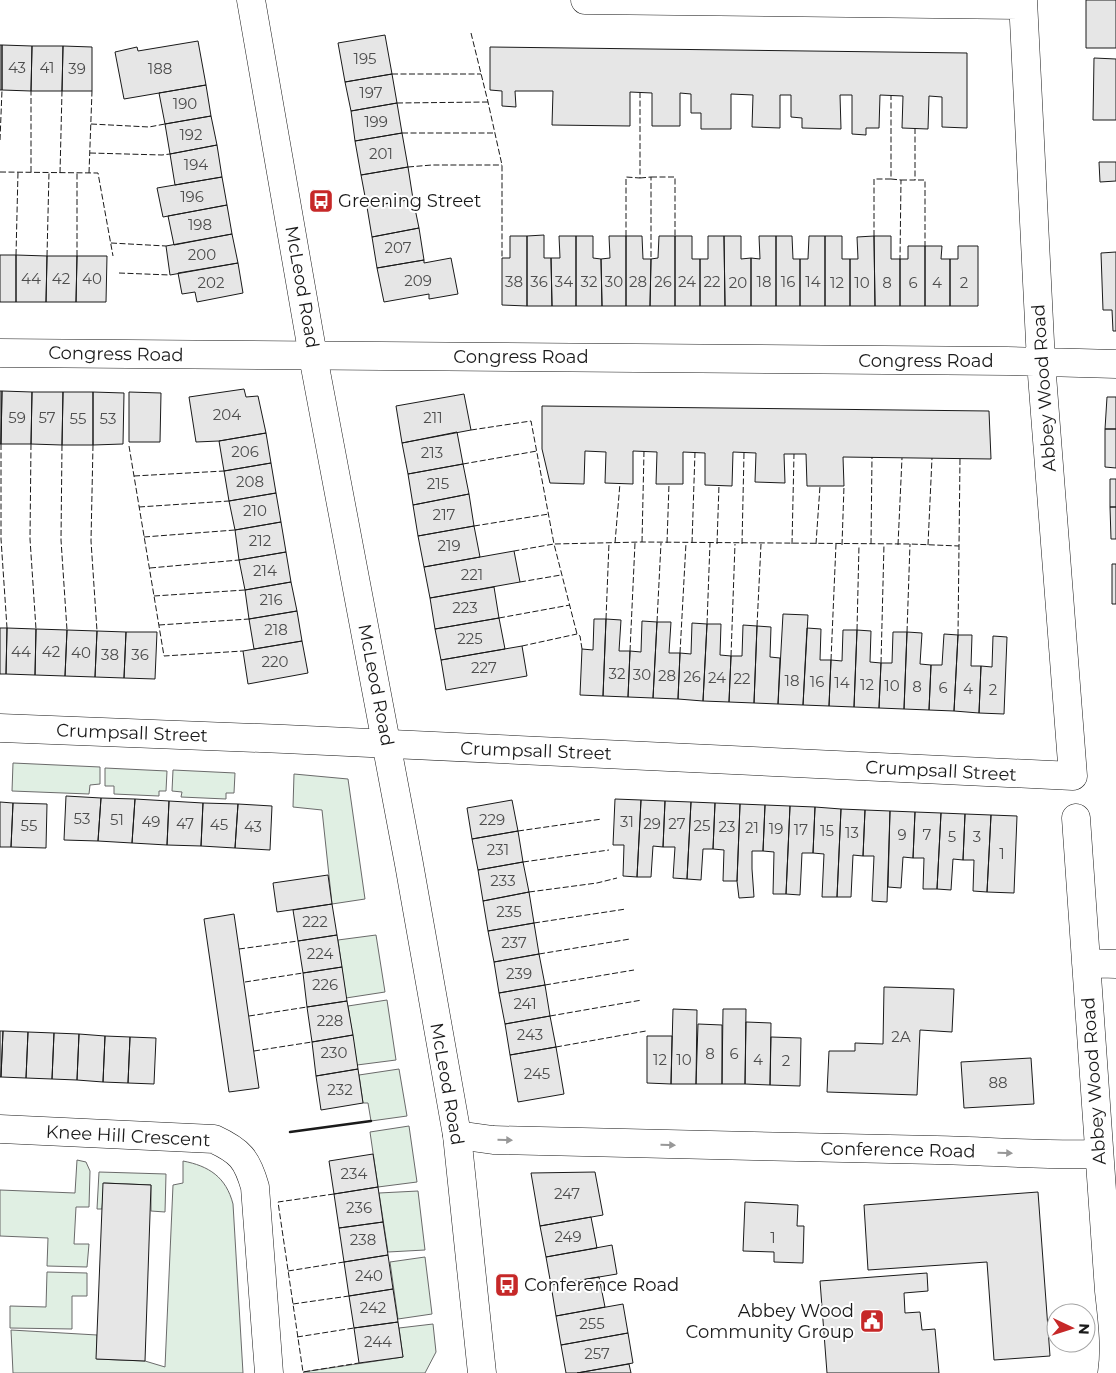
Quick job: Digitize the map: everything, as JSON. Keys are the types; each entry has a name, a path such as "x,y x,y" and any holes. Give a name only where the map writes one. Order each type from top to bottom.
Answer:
{"street":[{"name":"McLeod Road","path":"251,0 313,356 387,745 457,1135 482,1373"},
{"path":"585,0 1023,3"},
{"name":"Abbey Wood Road","path":"1023,3 1041,362 1073,776"},
{"name":"Congress Road","path":"0,353 1116,364"},
{"name":"Crumpsall Street","path":"0,728 1073,776"},
{"name":"Abbey Wood Road","path":"1076,818 1108,1291 1114,1339 1112,1373"},
{"path":"1086,963 1116,964"},
{"name":"Knee Hill Crescent","path":"0,1129 214,1139 228,1145 241,1155 250,1169 255,1187 269,1373"},
{"name":"Conference Road","path":"457,1135 493,1140 939,1150 1062,1155 1099,1154"}],"green space":[{"path":"13,763 100,767 100,784 90,785 89,794 12,791"},
{"path":"105,768 167,771 166,791 159,791 159,796 114,794 114,786 105,786"},
{"path":"173,770 235,773 234,793 226,793 226,799 181,797 182,792 172,791"},
{"path":"294,774 348,779 365,899 332,904 322,810 293,807"},
{"path":"376,935 385,992 346,998 338,940"},
{"path":"387,1000 396,1060 357,1065 348,1006"},
{"path":"399,1069 407,1116 371,1121 368,1103 363,1103 359,1075"},
{"path":"409,1126 417,1182 378,1187 370,1132"},
{"path":"77,1160 86,1162 90,1171 89,1207 76,1207 74,1244 89,1244 87,1267 47,1266 48,1238 0,1236 0,1190 75,1193"},
{"path":"183,1161 201,1166 215,1174 226,1187 233,1204 243,1373 13,1373 11,1330 97,1335 97,1359 145,1361 165,1367 173,1185 183,1183"},
{"path":"99,1172 166,1174 165,1212 151,1211 151,1185 104,1183 102,1209 97,1209"},
{"path":"418,1191 425,1250 388,1252 379,1193"},
{"path":"425,1257 432,1314 398,1319 390,1262"},
{"path":"47,1272 87,1273 87,1296 72,1296 72,1329 10,1328 10,1306 46,1307"},
{"path":"433,1324 436,1352 425,1373 303,1372 403,1357 399,1328"}],"building":[{"path":"1086,0 1116,0 1116,48 1086,48"},
{"path":"385,35 392,74 345,82 338,43"},
{"path":"198,41 206,85 124,99 115,52 137,47 138,51"},
{"path":"0,45 2,45 2,90 0,90"},
{"path":"2,45 32,46 31,91 2,90"},
{"path":"32,46 63,46 62,91 31,91"},
{"path":"63,46 92,47 92,91 62,91"},
{"path":"490,47 967,53 967,128 942,127 942,97 929,96 928,129 902,128 903,96 880,95 879,128 866,128 866,135 852,134 852,95 840,95 841,129 802,128 802,118 791,117 791,95 780,95 780,128 752,127 753,95 731,94 731,129 701,129 701,113 691,113 691,94 680,93 680,126 652,126 652,93 630,92 630,126 552,125 553,91 515,91 516,107 502,106 502,91 490,90"},
{"path":"1094,58 1116,59 1116,120 1093,120"},
{"path":"392,74 397,103 351,111 345,82"},
{"path":"206,85 211,116 165,124 159,93"},
{"path":"397,103 402,133 355,141 351,111"},
{"path":"211,116 217,145 170,154 165,124"},
{"path":"402,133 408,167 361,175 355,141"},
{"path":"217,145 222,177 175,185 170,154"},
{"path":"1099,162 1116,162 1116,181 1100,182"},
{"path":"408,167 413,199 367,207 361,175"},
{"path":"222,177 227,205 163,217 157,188"},
{"path":"413,199 419,228 372,237 367,207"},
{"path":"227,205 232,234 174,245 168,216"},
{"path":"419,228 424,260 377,268 372,237"},
{"path":"232,234 238,263 170,275 166,246"},
{"path":"544,235 544,258 551,258 552,306 527,306 527,236"},
{"path":"510,236 527,236 527,306 502,305 502,258 510,258"},
{"path":"559,236 576,236 576,306 552,306 551,258 560,258"},
{"path":"576,236 593,236 593,258 601,259 602,306 576,306"},
{"path":"609,236 626,236 626,306 602,306 601,259 610,258"},
{"path":"626,236 642,236 643,259 651,259 650,306 626,306"},
{"path":"659,236 675,236 675,306 650,306 651,259 658,258"},
{"path":"675,236 692,236 692,259 700,259 700,306 675,306"},
{"path":"708,236 724,236 725,306 700,306 700,259 708,259"},
{"path":"724,236 741,236 741,259 751,258 751,306 725,306"},
{"path":"759,236 776,236 776,306 751,306 751,258 760,259"},
{"path":"776,236 792,236 793,259 800,259 800,306 776,306"},
{"path":"809,236 825,236 825,306 800,306 800,259 808,259"},
{"path":"825,236 842,236 842,259 850,259 850,306 825,306"},
{"path":"874,236 891,236 891,259 900,259 900,306 875,306"},
{"path":"874,236 875,306 850,306 850,259 858,259 857,237"},
{"path":"908,246 925,246 925,306 900,306 900,259 908,259"},
{"path":"925,246 942,246 941,259 950,259 950,306 925,306"},
{"path":"958,246 978,246 978,306 950,306 950,259 958,259"},
{"path":"1116,252 1116,331 1113,331 1112,310 1103,310 1101,253"},
{"path":"0,255 16,255 16,302 0,302"},
{"path":"16,255 47,256 46,302 16,302"},
{"path":"47,256 77,256 76,302 46,302"},
{"path":"77,256 107,256 106,302 76,302"},
{"path":"451,258 458,294 429,299 429,294 384,302 377,268 424,260 424,263"},
{"path":"238,263 243,293 197,302 195,292 182,294 178,273"},
{"path":"244,389 246,397 258,396 266,433 219,441 196,442 189,397"},
{"path":"0,391 2,391 1,444 0,444"},
{"path":"2,391 32,392 31,444 1,444"},
{"path":"32,392 63,392 62,445 31,444"},
{"path":"63,392 93,392 93,445 62,445"},
{"path":"93,392 124,393 123,444 93,445"},
{"path":"129,392 161,393 160,442 129,442"},
{"path":"464,394 471,430 402,443 396,406"},
{"path":"1107,397 1116,397 1116,429 1105,429"},
{"path":"542,406 989,411 991,459 843,457 844,486 807,486 806,454 784,454 785,483 755,482 756,453 733,452 732,486 705,485 705,453 683,452 683,484 656,484 657,452 633,451 633,484 605,483 606,452 585,451 584,484 550,483 542,449"},
{"path":"1105,429 1116,429 1116,468 1105,467"},
{"path":"457,432 463,464 408,474 402,443"},
{"path":"266,433 271,463 224,471 219,441"},
{"path":"271,463 276,493 229,501 224,471"},
{"path":"463,464 469,494 413,505 408,474"},
{"path":"1110,479 1116,479 1116,507 1110,507"},
{"path":"276,493 281,522 235,530 229,501"},
{"path":"469,494 474,526 418,536 413,505"},
{"path":"1110,507 1116,507 1116,539 1111,539"},
{"path":"281,522 286,552 239,560 235,530"},
{"path":"474,526 480,557 424,567 418,536"},
{"path":"514,551 520,582 430,598 424,567"},
{"path":"286,552 291,582 245,590 239,560"},
{"path":"1112,564 1116,564 1116,604 1112,604"},
{"path":"291,582 297,611 249,619 245,590"},
{"path":"494,587 499,618 435,629 430,598"},
{"path":"297,611 302,641 254,649 249,619"},
{"path":"783,614 808,615 803,705 778,704"},
{"path":"499,618 505,649 441,660 435,629"},
{"path":"594,619 606,619 603,696 580,695 582,649 593,650"},
{"path":"606,619 621,620 619,651 630,651 628,697 603,696"},
{"path":"642,621 657,622 653,698 628,697 630,651 641,652"},
{"path":"657,622 671,622 669,653 680,653 678,699 653,698"},
{"path":"692,623 707,624 703,701 678,699 680,653 691,654"},
{"path":"707,624 721,624 720,655 731,656 729,702 703,701"},
{"path":"743,625 757,626 754,703 729,702 731,656 742,656"},
{"path":"757,626 771,627 770,657 780,658 778,704 754,703"},
{"path":"0,628 7,628 6,674 0,674"},
{"path":"7,628 36,629 35,675 6,674"},
{"path":"807,628 821,629 820,660 831,660 829,706 803,705"},
{"path":"36,629 67,630 65,676 35,675"},
{"path":"67,630 97,631 95,677 65,676"},
{"path":"843,630 857,630 854,707 829,706 831,660 842,661"},
{"path":"857,630 871,631 870,662 881,663 879,708 854,707"},
{"path":"97,631 126,632 124,678 95,677"},
{"path":"126,632 157,632 155,679 124,678"},
{"path":"893,632 907,632 904,709 879,708 881,663 892,663"},
{"path":"907,632 922,633 920,664 931,665 929,710 904,709"},
{"path":"944,634 958,635 954,711 929,710 931,665 942,665"},
{"path":"958,635 972,635 971,666 981,666 979,713 954,711"},
{"path":"993,636 1007,637 1004,714 979,713 981,666 992,667"},
{"path":"302,641 308,673 248,684 243,651"},
{"path":"522,646 527,676 446,690 441,660"},
{"path":"66,796 101,798 98,841 64,840"},
{"path":"101,798 135,799 132,843 98,841"},
{"path":"135,799 169,801 167,845 132,843"},
{"path":"615,799 641,800 637,877 623,876 624,845 613,845"},
{"path":"512,800 518,831 472,839 467,808"},
{"path":"641,800 665,801 663,847 653,846 651,877 637,877"},
{"path":"169,801 203,803 201,846 167,845"},
{"path":"665,801 691,802 687,879 673,878 675,847 663,847"},
{"path":"0,802 13,803 11,847 0,847"},
{"path":"691,802 715,803 713,849 703,849 701,880 687,879"},
{"path":"13,803 47,804 46,848 11,847"},
{"path":"203,803 238,804 235,848 201,846"},
{"path":"715,803 740,804 737,881 723,881 724,850 713,849"},
{"path":"238,804 272,806 270,850 235,848"},
{"path":"740,804 765,805 763,851 752,851 754,897 739,898 737,881"},
{"path":"765,805 790,806 786,894 773,894 774,852 763,851"},
{"path":"790,806 815,807 813,853 802,853 800,895 786,894"},
{"path":"815,807 841,809 837,897 822,897 824,854 813,853"},
{"path":"841,809 865,810 863,856 853,855 851,897 837,897"},
{"path":"865,810 890,811 887,902 872,901 874,856 863,856"},
{"path":"890,811 915,812 913,858 903,857 901,888 888,887"},
{"path":"915,812 941,813 937,889 923,889 924,858 913,858"},
{"path":"941,813 965,814 963,860 953,859 951,890 937,889"},
{"path":"965,814 991,815 987,892 973,891 974,860 963,860"},
{"path":"991,815 1017,816 1014,893 987,892"},
{"path":"518,831 523,862 478,870 472,839"},
{"path":"523,862 529,892 483,901 478,870"},
{"path":"328,875 332,904 277,912 273,883"},
{"path":"529,892 534,923 488,931 483,901"},
{"path":"332,904 337,935 298,941 293,910"},
{"path":"234,914 259,1088 229,1092 204,919"},
{"path":"534,923 539,954 494,962 488,931"},
{"path":"337,935 342,967 303,973 298,941"},
{"path":"539,954 545,985 499,993 494,962"},
{"path":"342,967 347,1001 307,1007 303,973"},
{"path":"545,985 550,1016 505,1024 499,993"},
{"path":"884,987 954,989 952,1032 920,1030 917,1095 827,1092 829,1051 855,1051 855,1043 883,1044"},
{"path":"347,1001 353,1035 312,1042 307,1007"},
{"path":"673,1009 697,1010 696,1084 671,1084"},
{"path":"723,1009 746,1009 745,1084 722,1084"},
{"path":"550,1016 556,1047 510,1055 505,1024"},
{"path":"746,1022 771,1023 770,1085 745,1084"},
{"path":"698,1024 722,1025 722,1084 696,1084"},
{"path":"0,1031 3,1031 1,1077 0,1077"},
{"path":"3,1031 28,1032 26,1078 1,1077"},
{"path":"28,1032 54,1033 52,1079 26,1078"},
{"path":"54,1033 79,1034 77,1080 52,1079"},
{"path":"79,1034 105,1036 103,1082 77,1080"},
{"path":"353,1035 358,1069 316,1076 312,1042"},
{"path":"105,1036 130,1037 128,1083 103,1082"},
{"path":"647,1036 672,1036 671,1084 647,1083"},
{"path":"130,1037 156,1038 154,1084 128,1083"},
{"path":"771,1037 801,1038 800,1086 770,1085"},
{"path":"556,1047 564,1094 518,1102 510,1055"},
{"path":"1031,1058 1034,1104 964,1108 961,1062"},
{"path":"358,1069 363,1103 321,1110 316,1076"},
{"path":"373,1154 378,1187 334,1194 329,1161"},
{"path":"595,1172 603,1215 540,1226 531,1173"},
{"path":"103,1183 151,1185 145,1361 96,1359"},
{"path":"378,1187 383,1222 339,1228 334,1194"},
{"path":"1038,1192 1046,1303 1046,1353 1050,1353 1050,1356 994,1360 987,1262 868,1270 864,1205"},
{"path":"745,1202 798,1205 797,1226 804,1226 803,1263 774,1262 774,1252 743,1251"},
{"path":"591,1217 597,1248 546,1257 540,1226"},
{"path":"383,1222 388,1255 344,1262 339,1228"},
{"path":"612,1245 617,1274 551,1285 546,1257"},
{"path":"388,1255 393,1289 349,1296 344,1262"},
{"name":"Abbey Wood Community Group","path":"927,1273 928,1291 904,1293 905,1313 920,1312 922,1330 935,1329 939,1373 827,1373 820,1281"},
{"path":"599,1277 605,1307 556,1316 551,1285"},
{"path":"393,1289 398,1322 354,1328 349,1296"},
{"path":"623,1304 628,1333 561,1345 556,1316"},
{"path":"398,1322 403,1357 359,1363 354,1328"},
{"path":"628,1333 633,1363 577,1373 566,1373 561,1345"},
{"path":"629,1364 631,1373 577,1373"}],"fence":[{"path":"471,33 502,165 502,258"},
{"path":"392,74 481,74"},
{"path":"0,140 2,90"},
{"path":"31,91 31,172"},
{"path":"60,173 62,91"},
{"path":"89,173 92,91"},
{"path":"626,236 626,177 640,178 640,93"},
{"path":"874,236 874,179 891,179 891,96"},
{"path":"397,103 488,102"},
{"path":"91,124 149,127 165,124"},
{"path":"915,128 915,180"},
{"path":"402,133 495,133"},
{"path":"90,153 170,154"},
{"path":"408,167 502,165"},
{"path":"0,172 98,173 113,256"},
{"path":"16,255 18,172"},
{"path":"47,256 49,173"},
{"path":"77,173 77,256"},
{"path":"651,177 675,177 675,236"},
{"path":"640,178 651,177 651,259"},
{"path":"891,179 901,180 900,259"},
{"path":"901,180 925,180 925,246"},
{"path":"111,243 166,246"},
{"path":"119,273 170,275"},
{"path":"471,430 531,421 554,544 514,551"},
{"path":"1,444 1,539 7,628"},
{"path":"31,444 30,539 36,629"},
{"path":"62,445 61,540 67,630"},
{"path":"93,445 91,541 97,631"},
{"path":"129,446 164,656 243,651"},
{"path":"463,464 537,451"},
{"path":"642,542 644,451"},
{"path":"692,543 695,452"},
{"path":"742,544 744,453"},
{"path":"792,544 794,454"},
{"path":"871,544 872,457"},
{"path":"898,545 902,458"},
{"path":"928,545 932,458"},
{"path":"958,635 960,459"},
{"path":"134,476 224,471"},
{"path":"615,543 620,483"},
{"path":"667,543 669,484"},
{"path":"717,544 719,485"},
{"path":"816,544 820,486"},
{"path":"842,545 844,486"},
{"path":"139,507 229,501"},
{"path":"474,526 549,514"},
{"path":"144,537 235,530"},
{"path":"582,649 554,544 642,542 959,546"},
{"path":"606,619 609,543"},
{"path":"630,651 635,543"},
{"path":"657,622 661,543"},
{"path":"680,653 686,543"},
{"path":"707,624 710,543"},
{"path":"731,656 735,544"},
{"path":"757,626 761,544"},
{"path":"831,660 836,544"},
{"path":"881,663 884,544"},
{"path":"907,632 910,544"},
{"path":"857,630 859,545"},
{"path":"150,568 239,560"},
{"path":"520,582 561,575"},
{"path":"154,596 245,590"},
{"path":"499,618 570,605"},
{"path":"159,625 249,619"},
{"path":"522,646 577,634"},
{"path":"518,831 602,819"},
{"path":"523,862 609,850"},
{"path":"529,892 597,883 617,878"},
{"path":"534,923 626,909"},
{"path":"539,954 630,939"},
{"path":"239,949 298,941"},
{"path":"545,985 634,970"},
{"path":"245,982 303,973"},
{"path":"550,1016 642,1000"},
{"path":"249,1016 307,1007"},
{"path":"556,1047 646,1031"},
{"path":"254,1051 312,1042"},
{"path":"334,1194 278,1202 303,1372 359,1363"},
{"path":"288,1271 344,1262"},
{"path":"293,1304 349,1296"},
{"path":"297,1337 354,1328"}],"wall":[{"path":"290,1132 371,1121"}],"place":[{"name":"Greening Street","path":"321,201"},
{"name":"Conference Road","path":"507,1285"},
{"name":"Abbey Wood Community Group","path":"872,1321"}]}
